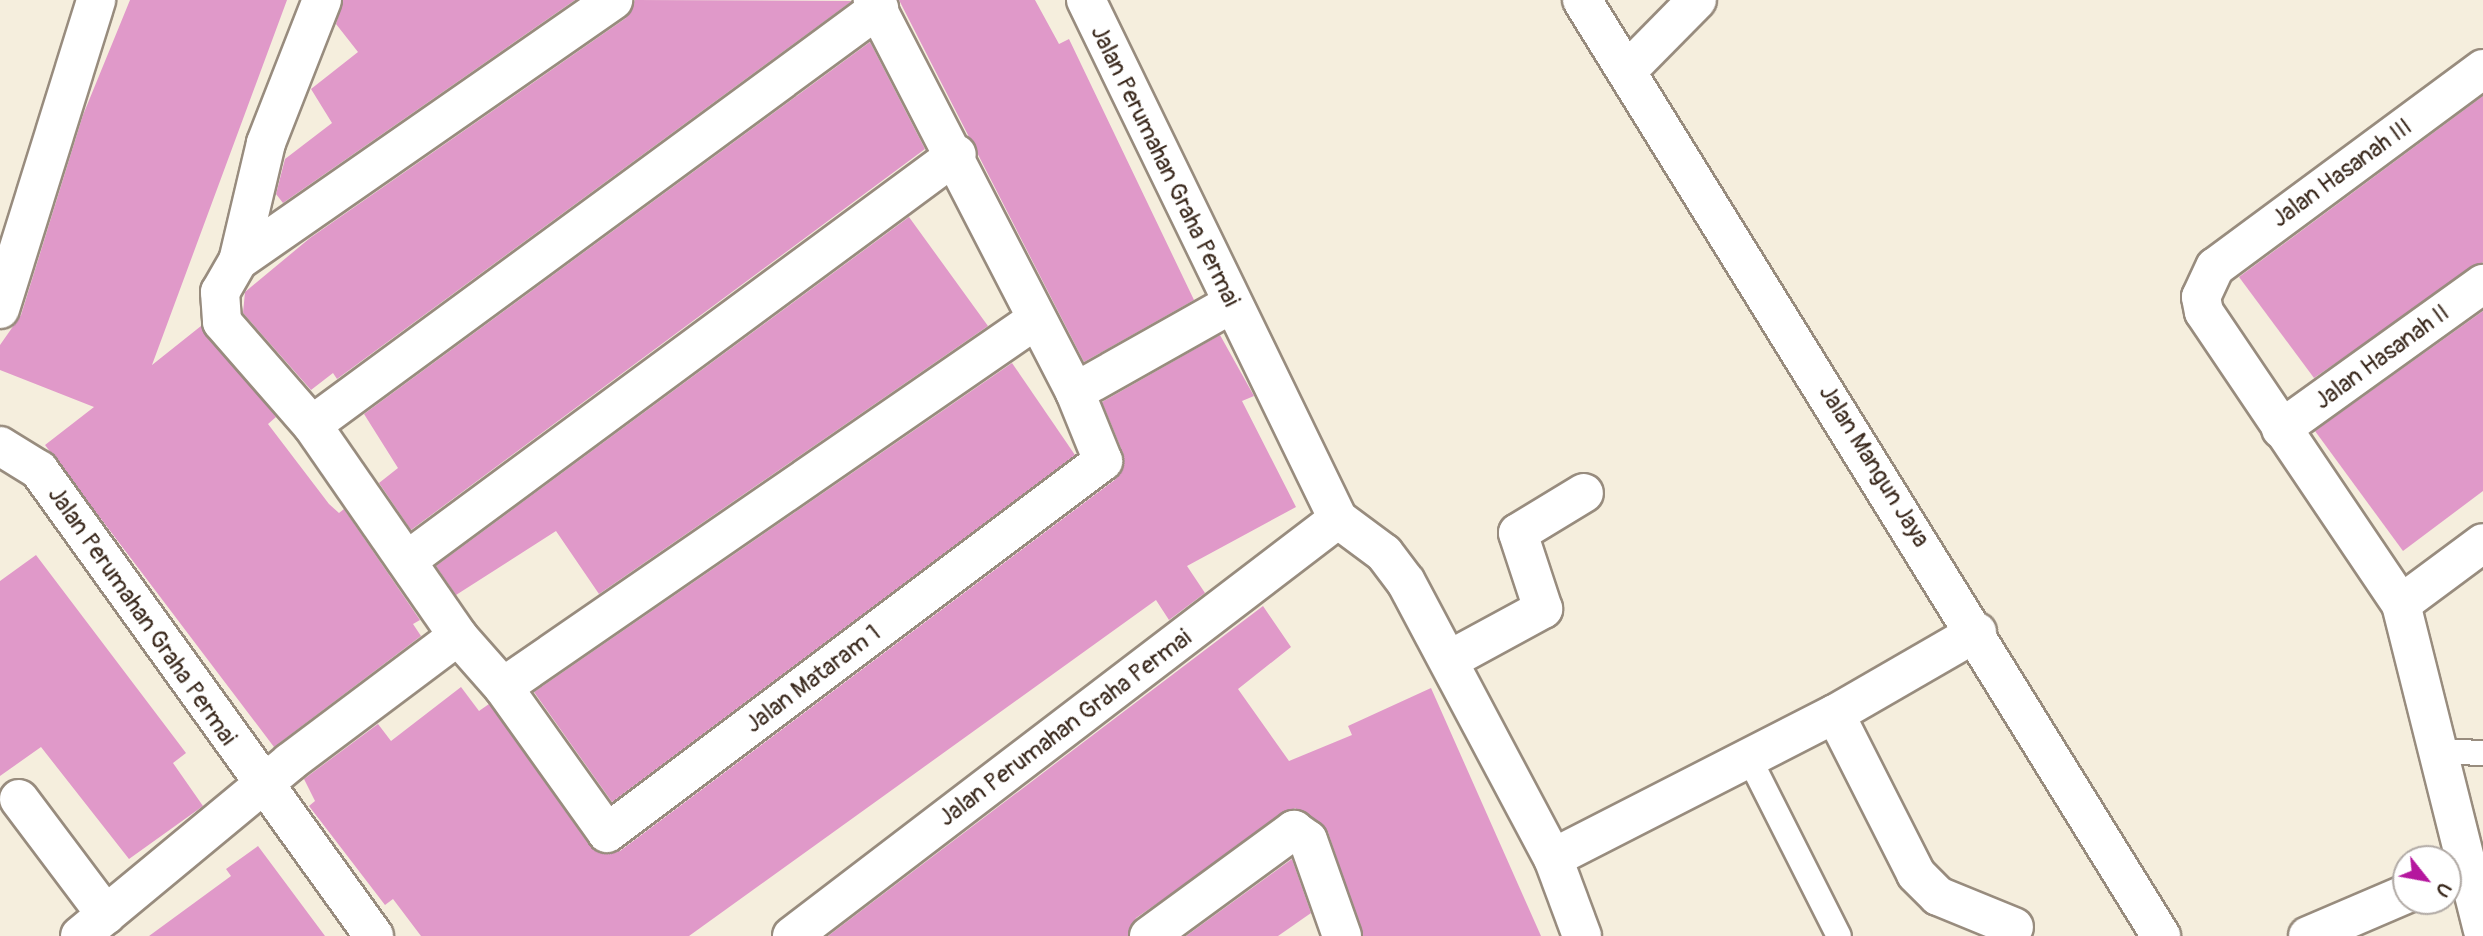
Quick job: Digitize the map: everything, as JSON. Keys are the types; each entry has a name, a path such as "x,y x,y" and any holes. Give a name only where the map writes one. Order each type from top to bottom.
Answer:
{"street":[{"path":"0,309 96,0"},
{"path":"238,261 266,143 322,0"},
{"path":"238,261 614,0"},
{"name":"Jalan Perumahan Graha Permai","path":"1086,0 1231,304 1338,519 1384,553 1451,659 1553,858 1582,936"},
{"name":"Jalan Mangun Jaya","path":"1582,0 1977,632 2161,936"},
{"path":"1628,70 1697,0"},
{"path":"312,425 876,4"},
{"name":"Jalan Mataram 1","path":"238,261 220,292 222,321 312,425 409,559 458,636 503,687 601,829 616,831 1100,466 1103,453 1075,392 1034,321 957,154 876,4"},
{"name":"Jalan Hasanah III","path":"2281,429 2204,312 2204,280 2483,69"},
{"path":"409,559 957,154"},
{"name":"Jalan Hasanah II","path":"2281,429 2483,284"},
{"path":"1075,392 1231,304"},
{"path":"503,687 1034,321"},
{"path":"2281,429 2400,604 2453,845"},
{"name":"Jalan Perumahan Graha Permai","path":"8,450 39,470 261,786 374,936"},
{"path":"1451,659 1543,609 1518,533 1584,493"},
{"name":"Jalan Perumahan Graha Permai","path":"792,936 1338,519"},
{"path":"2400,604 2483,543"},
{"path":"1553,858 1835,714 1977,632"},
{"path":"19,799 93,925 261,786 458,636"},
{"path":"1835,714 1916,874 1938,896 2014,927"},
{"path":"1149,936 1294,830 1308,840 1342,936"},
{"path":"2462,880 2483,930"},
{"path":"2308,936 2392,900"}],"lane":[{"path":"2433,751 2483,753"},
{"path":"1749,758 1839,936"}],"building":[{"path":"130,0 287,0 152,365 201,326 276,417 268,424 329,504 339,513 344,509 420,620 413,624 421,636 274,747 45,445 94,407 0,370 0,345 21,315 83,115"},
{"path":"343,0 575,0 283,203 276,194 285,159 332,123 311,89 358,52 336,24"},
{"path":"635,0 852,1 337,379 333,373 311,390 243,313 245,292 310,238 626,18"},
{"path":"899,0 1035,0 1059,44 1069,39 1194,300 1084,362"},
{"path":"870,42 925,149 411,530 379,483 398,468 364,414"},
{"path":"2483,96 2483,262 2314,378 2239,277"},
{"path":"909,217 988,326 599,594 556,531 456,595 436,566"},
{"path":"2483,311 2483,491 2403,551 2315,431"},
{"path":"1220,335 1254,396 1242,401 1296,507 1187,566 1205,593 1169,620 1156,600 689,936 421,936 393,899 385,905 309,806 315,801 304,779 378,724 391,741 461,687 479,711 489,704 590,846 599,853 620,851 1116,479 1123,453 1102,402"},
{"path":"1012,363 1075,455 612,802 534,692"},
{"path":"36,555 186,753 173,763 203,806 129,859 41,747 0,776 0,581"},
{"path":"1263,606 1291,647 1238,689 1289,761 1352,735 1348,726 1431,688 1541,936 1363,936 1328,832 1295,808 1136,918 1128,936 828,936"},
{"path":"258,846 325,936 149,936 231,876 226,869"},
{"path":"1292,859 1311,913 1278,936 1186,936"}]}
